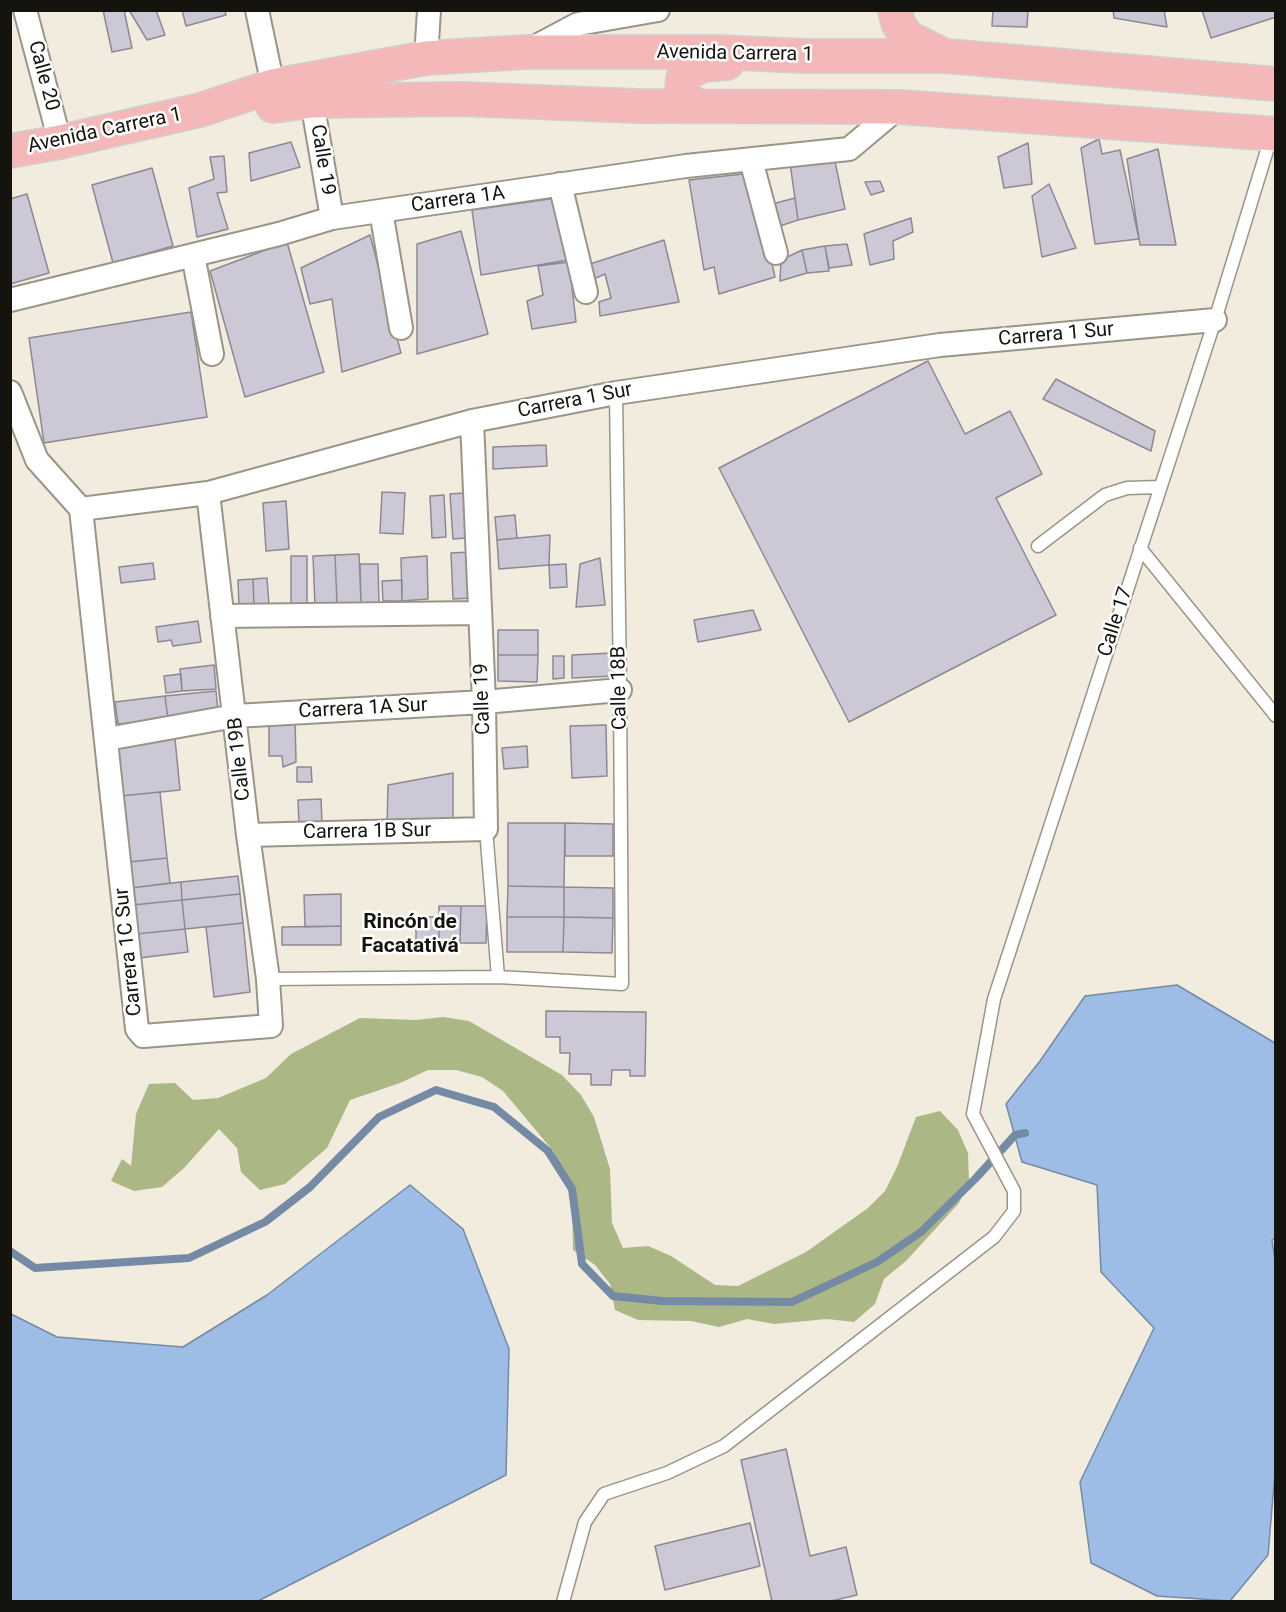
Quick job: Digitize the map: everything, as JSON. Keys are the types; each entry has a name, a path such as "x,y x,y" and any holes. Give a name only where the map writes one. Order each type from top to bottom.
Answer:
{"main road":[{"path":"895,10 898,23 906,37 946,56"},
{"name":"Avenida Carrera 1","path":"10,151 200,110 273,86 426,58 525,52 717,52 804,56 946,56 1275,84"},
{"path":"461,99 525,52"},
{"path":"697,106 686,98 682,90 683,79 687,72 704,65 804,56"},
{"name":"Avenida Carrera 1","path":"200,110 276,106 312,101 461,99 637,106 899,107 1274,133"}],"street":[{"name":"Calle 20","path":"25,10 60,142"},
{"path":"257,10 273,86"},
{"path":"426,58 429,10"},
{"path":"525,52 578,24 658,10"},
{"name":"Calle 19","path":"312,101 332,218"},
{"name":"Carrera 1A","path":"10,300 332,218 686,166 849,149 899,107"},
{"path":"751,160 776,253"},
{"path":"560,184 586,292"},
{"path":"381,211 400,328"},
{"path":"192,255 212,354"},
{"name":"Carrera 1 Sur","path":"81,509 208,493 472,421 616,393 940,345 1215,320"},
{"path":"10,392 37,460 81,509 107,739"},
{"name":"Calle 19","path":"472,421 484,702 486,829"},
{"name":"Calle 19B","path":"208,493 248,835 268,979 271,1026"},
{"path":"222,616 480,613"},
{"name":"Carrera 1A Sur","path":"107,739 235,716 484,702 620,690"},
{"name":"Carrera 1C Sur","path":"107,739 137,1029 143,1036 271,1026"},
{"name":"Carrera 1B Sur","path":"248,835 486,829"}],"lane":[{"name":"Calle 17","path":"563,1602 585,1522 604,1494 667,1473 724,1446 994,1237 1014,1211 1014,1191 973,1114 994,999 1274,133"},
{"name":"Calle 18B","path":"498,977 621,984 616,393"},
{"path":"1038,546 1105,495 1127,488 1160,487"},
{"path":"1140,548 1275,716"},
{"name":"Calle 19","path":"486,829 498,977"},
{"path":"268,979 498,977"}],"green space":[{"path":"443,1017 469,1021 562,1075 581,1095 594,1117 610,1169 612,1223 623,1248 648,1246 671,1256 715,1285 738,1286 806,1252 868,1208 885,1191 916,1117 940,1111 958,1130 968,1153 969,1180 959,1203 906,1261 884,1279 875,1304 854,1322 827,1319 774,1324 747,1319 719,1327 691,1321 638,1320 615,1310 610,1284 595,1265 573,1250 572,1198 554,1152 503,1091 482,1077 456,1070 428,1070 400,1083 350,1100 327,1148 285,1184 260,1190 241,1172 237,1148 219,1129 184,1168 162,1187 134,1191 111,1181 122,1159 131,1166 136,1114 149,1084 175,1083 193,1100 218,1098 266,1078 291,1054 360,1018 416,1020"}],"water":[{"path":"1177,985 1275,1043 1276,1239 1272,1240 1276,1267 1275,1473 1268,1555 1230,1601 1157,1596 1091,1563 1080,1482 1154,1328 1101,1272 1097,1185 1022,1162 1006,1104 1040,1061 1085,996"},
{"path":"410,1185 463,1229 509,1349 506,1475 258,1601 11,1601 11,1314 57,1337 183,1347 267,1295"}],"building":[{"path":"103,10 124,10 132,48 112,52"},
{"path":"129,10 156,10 165,35 147,40"},
{"path":"182,10 225,10 226,15 186,26"},
{"path":"993,10 1028,10 1027,27 992,26"},
{"path":"1113,10 1164,10 1167,27 1114,18"},
{"path":"1202,10 1276,10 1276,17 1211,38"},
{"path":"1099,139 1102,154 1120,150 1139,239 1095,244 1081,148"},
{"path":"291,142 300,167 251,181 249,153"},
{"path":"1028,143 1032,184 1004,188 998,157"},
{"path":"1158,149 1176,245 1140,245 1127,159"},
{"path":"224,156 227,192 217,193 228,229 197,237 189,188 214,179 210,157"},
{"path":"834,157 845,209 798,220 790,163"},
{"path":"152,168 173,246 113,263 92,185"},
{"path":"752,173 775,277 719,294 714,267 704,270 689,180"},
{"path":"880,181 884,191 871,195 865,182"},
{"path":"1049,184 1076,248 1042,257 1032,196"},
{"path":"27,194 49,273 10,284 10,199"},
{"path":"557,198 568,260 481,275 472,210"},
{"path":"795,198 798,220 777,227 772,204"},
{"path":"911,218 913,232 893,241 894,259 870,265 864,234"},
{"path":"461,231 488,334 417,354 417,244"},
{"path":"370,235 401,353 342,372 332,299 310,304 301,268"},
{"path":"664,240 679,302 600,316 599,302 611,298 605,274 587,282 587,265"},
{"path":"287,242 324,372 245,397 210,271"},
{"path":"847,244 852,265 829,268 825,246"},
{"path":"825,246 829,271 807,273 802,250"},
{"path":"802,250 807,273 780,281 781,260"},
{"path":"569,262 576,322 532,329 527,301 543,295 538,266"},
{"path":"191,312 207,417 44,443 29,338"},
{"path":"928,361 965,434 1010,411 1042,474 996,498 1056,615 849,722 719,468"},
{"path":"1056,379 1155,431 1151,451 1043,399"},
{"path":"546,445 547,466 493,469 493,447"},
{"path":"382,492 405,493 403,534 380,533"},
{"path":"463,493 467,538 453,539 450,494"},
{"path":"444,495 446,537 432,538 430,496"},
{"path":"286,501 289,549 266,551 263,503"},
{"path":"515,515 517,538 497,540 495,517"},
{"path":"550,535 549,565 499,569 497,540"},
{"path":"470,552 472,598 453,599 451,553"},
{"path":"359,554 361,603 337,604 335,555"},
{"path":"335,555 337,604 315,606 313,556"},
{"path":"291,556 307,556 307,606 291,606"},
{"path":"427,556 428,599 402,601 401,558"},
{"path":"600,558 605,605 576,607 580,564"},
{"path":"153,563 155,579 121,583 119,567"},
{"path":"360,564 378,564 379,603 361,603"},
{"path":"566,564 567,587 550,588 549,565"},
{"path":"267,578 269,605 254,606 253,579"},
{"path":"253,579 254,606 239,607 238,580"},
{"path":"402,580 402,601 383,601 382,581"},
{"path":"753,610 761,630 698,642 694,620"},
{"path":"198,621 201,642 173,646 171,640 158,642 156,627"},
{"path":"498,630 538,630 538,655 498,655"},
{"path":"613,653 613,676 572,678 572,655"},
{"path":"498,655 538,655 537,682 498,681"},
{"path":"553,656 564,656 564,678 553,679"},
{"path":"214,665 216,689 182,691 180,669"},
{"path":"181,674 182,691 166,693 164,676"},
{"path":"216,691 218,713 168,719 165,696"},
{"path":"165,696 168,719 118,724 115,702"},
{"path":"295,717 296,762 283,767 282,756 269,756 269,718"},
{"path":"606,725 607,776 572,778 570,726"},
{"path":"175,739 180,790 121,796 116,746"},
{"path":"527,746 528,767 504,769 502,748"},
{"path":"297,767 311,767 312,782 297,782"},
{"path":"453,773 453,820 387,828 388,785"},
{"path":"160,792 167,858 129,862 121,796"},
{"path":"321,799 322,823 299,824 298,800"},
{"path":"508,823 565,823 564,887 508,886"},
{"path":"565,823 613,824 613,856 565,856"},
{"path":"167,858 170,883 131,888 129,862"},
{"path":"238,876 240,894 182,900 181,882"},
{"path":"181,882 182,900 133,905 131,888"},
{"path":"508,886 564,887 564,917 507,917"},
{"path":"564,887 613,888 613,918 564,917"},
{"path":"240,894 243,923 185,929 182,900"},
{"path":"341,894 341,926 305,927 304,895"},
{"path":"182,900 185,929 136,934 133,905"},
{"path":"439,906 461,906 460,943 439,942"},
{"path":"461,906 487,906 486,943 460,943"},
{"path":"416,917 439,917 439,942 416,942"},
{"path":"507,917 564,917 563,952 507,952"},
{"path":"564,917 613,918 612,953 563,952"},
{"path":"243,923 250,992 214,997 206,927"},
{"path":"341,926 341,945 282,945 282,927"},
{"path":"185,929 188,952 139,958 136,934"},
{"path":"546,1011 646,1012 645,1076 630,1076 630,1070 612,1070 611,1085 591,1085 591,1074 569,1074 570,1053 560,1053 560,1037 546,1037"},
{"path":"786,1449 810,1556 846,1547 857,1595 827,1602 772,1602 741,1460"},
{"path":"750,1523 760,1566 665,1590 655,1546"}],"waterway":[{"path":"10,1251 35,1268 189,1258 265,1222 310,1187 379,1117 436,1090 494,1107 548,1151 572,1189 582,1264 613,1296 662,1301 792,1302 877,1262 921,1232 976,1178 1015,1135 1025,1133"}],"district":[{"name":"Rincón de Facatativá","path":"410,935"}]}
